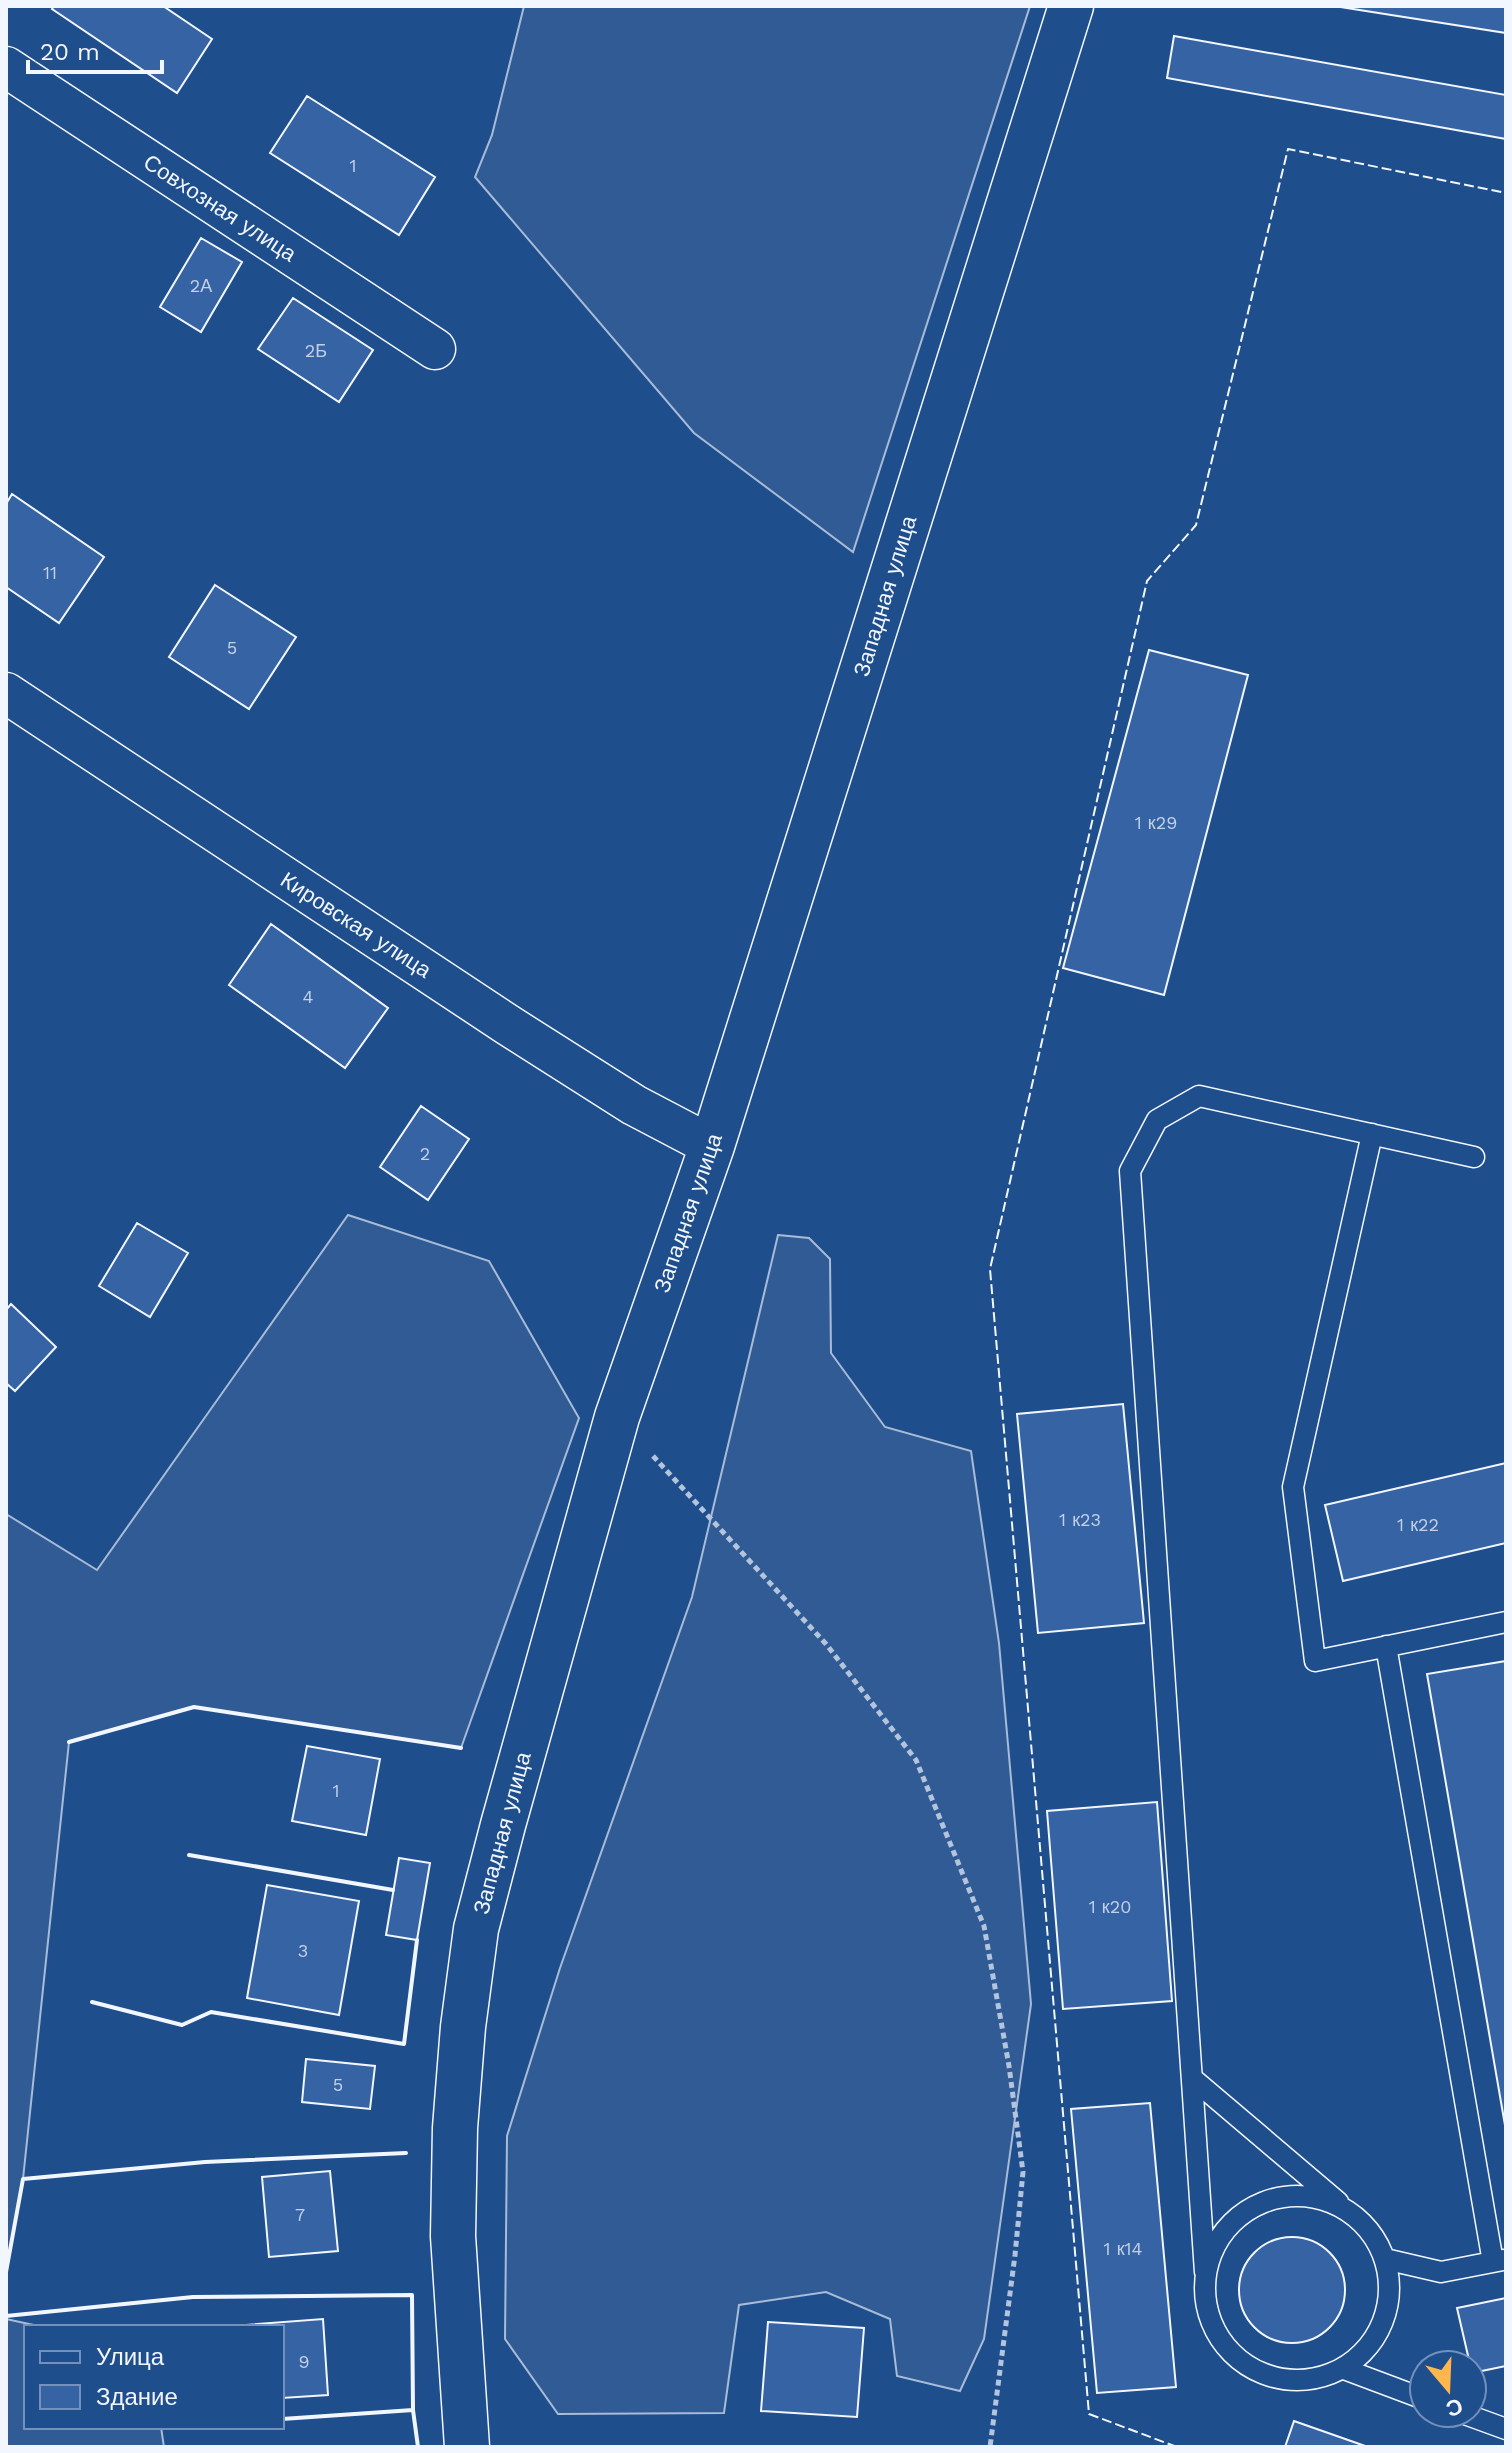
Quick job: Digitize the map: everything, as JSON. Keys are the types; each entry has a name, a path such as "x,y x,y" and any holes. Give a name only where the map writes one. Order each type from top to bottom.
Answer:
{"street":[{"name":"Западная улица","path":"467,2447 453,2236 454,2159 463,2027 476,1929 617,1417 712,1146 1071,6"},
{"name":"Совхозная улица","path":"6,67 435,349"},
{"name":"Кировская улица","path":"6,693 508,1025 634,1105 712,1146"}],"lane":[{"path":"1192,2078 1369,2230 1385,2259 1390,2291 1381,2330 1370,2347 1344,2369 1328,2376 1289,2381 1258,2373 1226,2349 1209,2320 1204,2296 1205,2272 1130,1171 1157,1120 1199,1096 1474,1157"},
{"path":"1372,1134 1293,1487 1315,1661 1506,1622"},
{"path":"1385,2259 1441,2272 1500,2260 1386,1646"},
{"path":"1205,2272 1213,2248 1233,2221 1268,2200 1296,2195 1331,2202 1349,2212"},
{"path":"1344,2369 1408,2393"}],"path":[{"path":"617,1417 826,1644 916,1760 984,1926 1009,2066 1023,2172 990,2447"}],"shaded area":[{"path":"524,6 1030,6 853,552 694,433 475,177 492,135"},
{"path":"348,1215 489,1261 579,1418 461,1748 194,1707 69,1742 23,2179 6,2272 6,1514 97,1570"},
{"path":"778,1235 809,1238 830,1259 831,1353 885,1427 971,1451 999,1643 1031,2004 984,2339 960,2391 897,2376 890,2319 826,2292 739,2305 724,2413 558,2414 505,2339 507,2136 560,1968 692,1597"},
{"path":"6,2319 34,2325 24,2325 24,2429 161,2429 164,2447 6,2447"}],"building":[{"path":"54,6 163,6 212,39 177,93 52,9"},
{"path":"1334,6 1506,6 1506,33"},
{"path":"1174,36 1506,95 1506,139 1167,78"},
{"path":"307,96 435,177 399,235 270,153"},
{"path":"201,238 242,262 201,332 160,307"},
{"path":"293,298 373,350 339,402 258,349"},
{"path":"12,494 104,557 59,623 6,587 6,504"},
{"path":"215,585 296,637 249,709 169,657"},
{"path":"1149,650 1248,675 1164,995 1063,968"},
{"path":"271,924 388,1008 345,1068 229,985"},
{"path":"421,1106 469,1139 428,1200 380,1167"},
{"path":"137,1223 188,1253 150,1317 99,1286"},
{"path":"11,1304 56,1347 15,1391 6,1383 6,1310"},
{"path":"1123,1404 1144,1623 1038,1633 1017,1414"},
{"path":"1506,1463 1506,1543 1343,1581 1325,1505"},
{"path":"1506,1661 1506,2131 1427,1674"},
{"path":"307,1746 380,1759 366,1835 292,1821"},
{"path":"1157,1802 1172,2001 1063,2009 1047,1811"},
{"path":"399,1858 430,1863 417,1940 386,1935"},
{"path":"267,1885 359,1901 339,2015 247,1998"},
{"path":"306,2059 375,2066 370,2109 302,2102"},
{"path":"1150,2103 1176,2387 1097,2393 1071,2109"},
{"path":"330,2171 338,2251 269,2257 262,2177"},
{"path":"1292,2237 1312,2241 1330,2252 1341,2270 1345,2290 1341,2310 1330,2328 1312,2339 1292,2343 1272,2339 1254,2328 1243,2310 1239,2290 1243,2270 1254,2252 1272,2241"},
{"path":"1506,2298 1506,2366 1488,2370 1488,2349 1466,2349 1457,2308"},
{"path":"323,2319 328,2395 284,2398 284,2325 245,2325"},
{"path":"768,2322 864,2328 857,2417 761,2411"},
{"path":"1294,2421 1368,2447 1285,2447"}],"fence":[{"path":"1177,2447 1089,2414 990,1269 1147,581 1196,525 1288,149 1506,193"}],"wall":[{"path":"69,1742 194,1707 461,1748"},
{"path":"189,1855 393,1890"},
{"path":"92,2002 182,2025 211,2012 404,2044 417,1940"},
{"path":"6,2272 23,2179 205,2162 406,2153"},
{"path":"6,2316 193,2297 412,2295 413,2410 418,2447"},
{"path":"284,2419 413,2410"}]}
